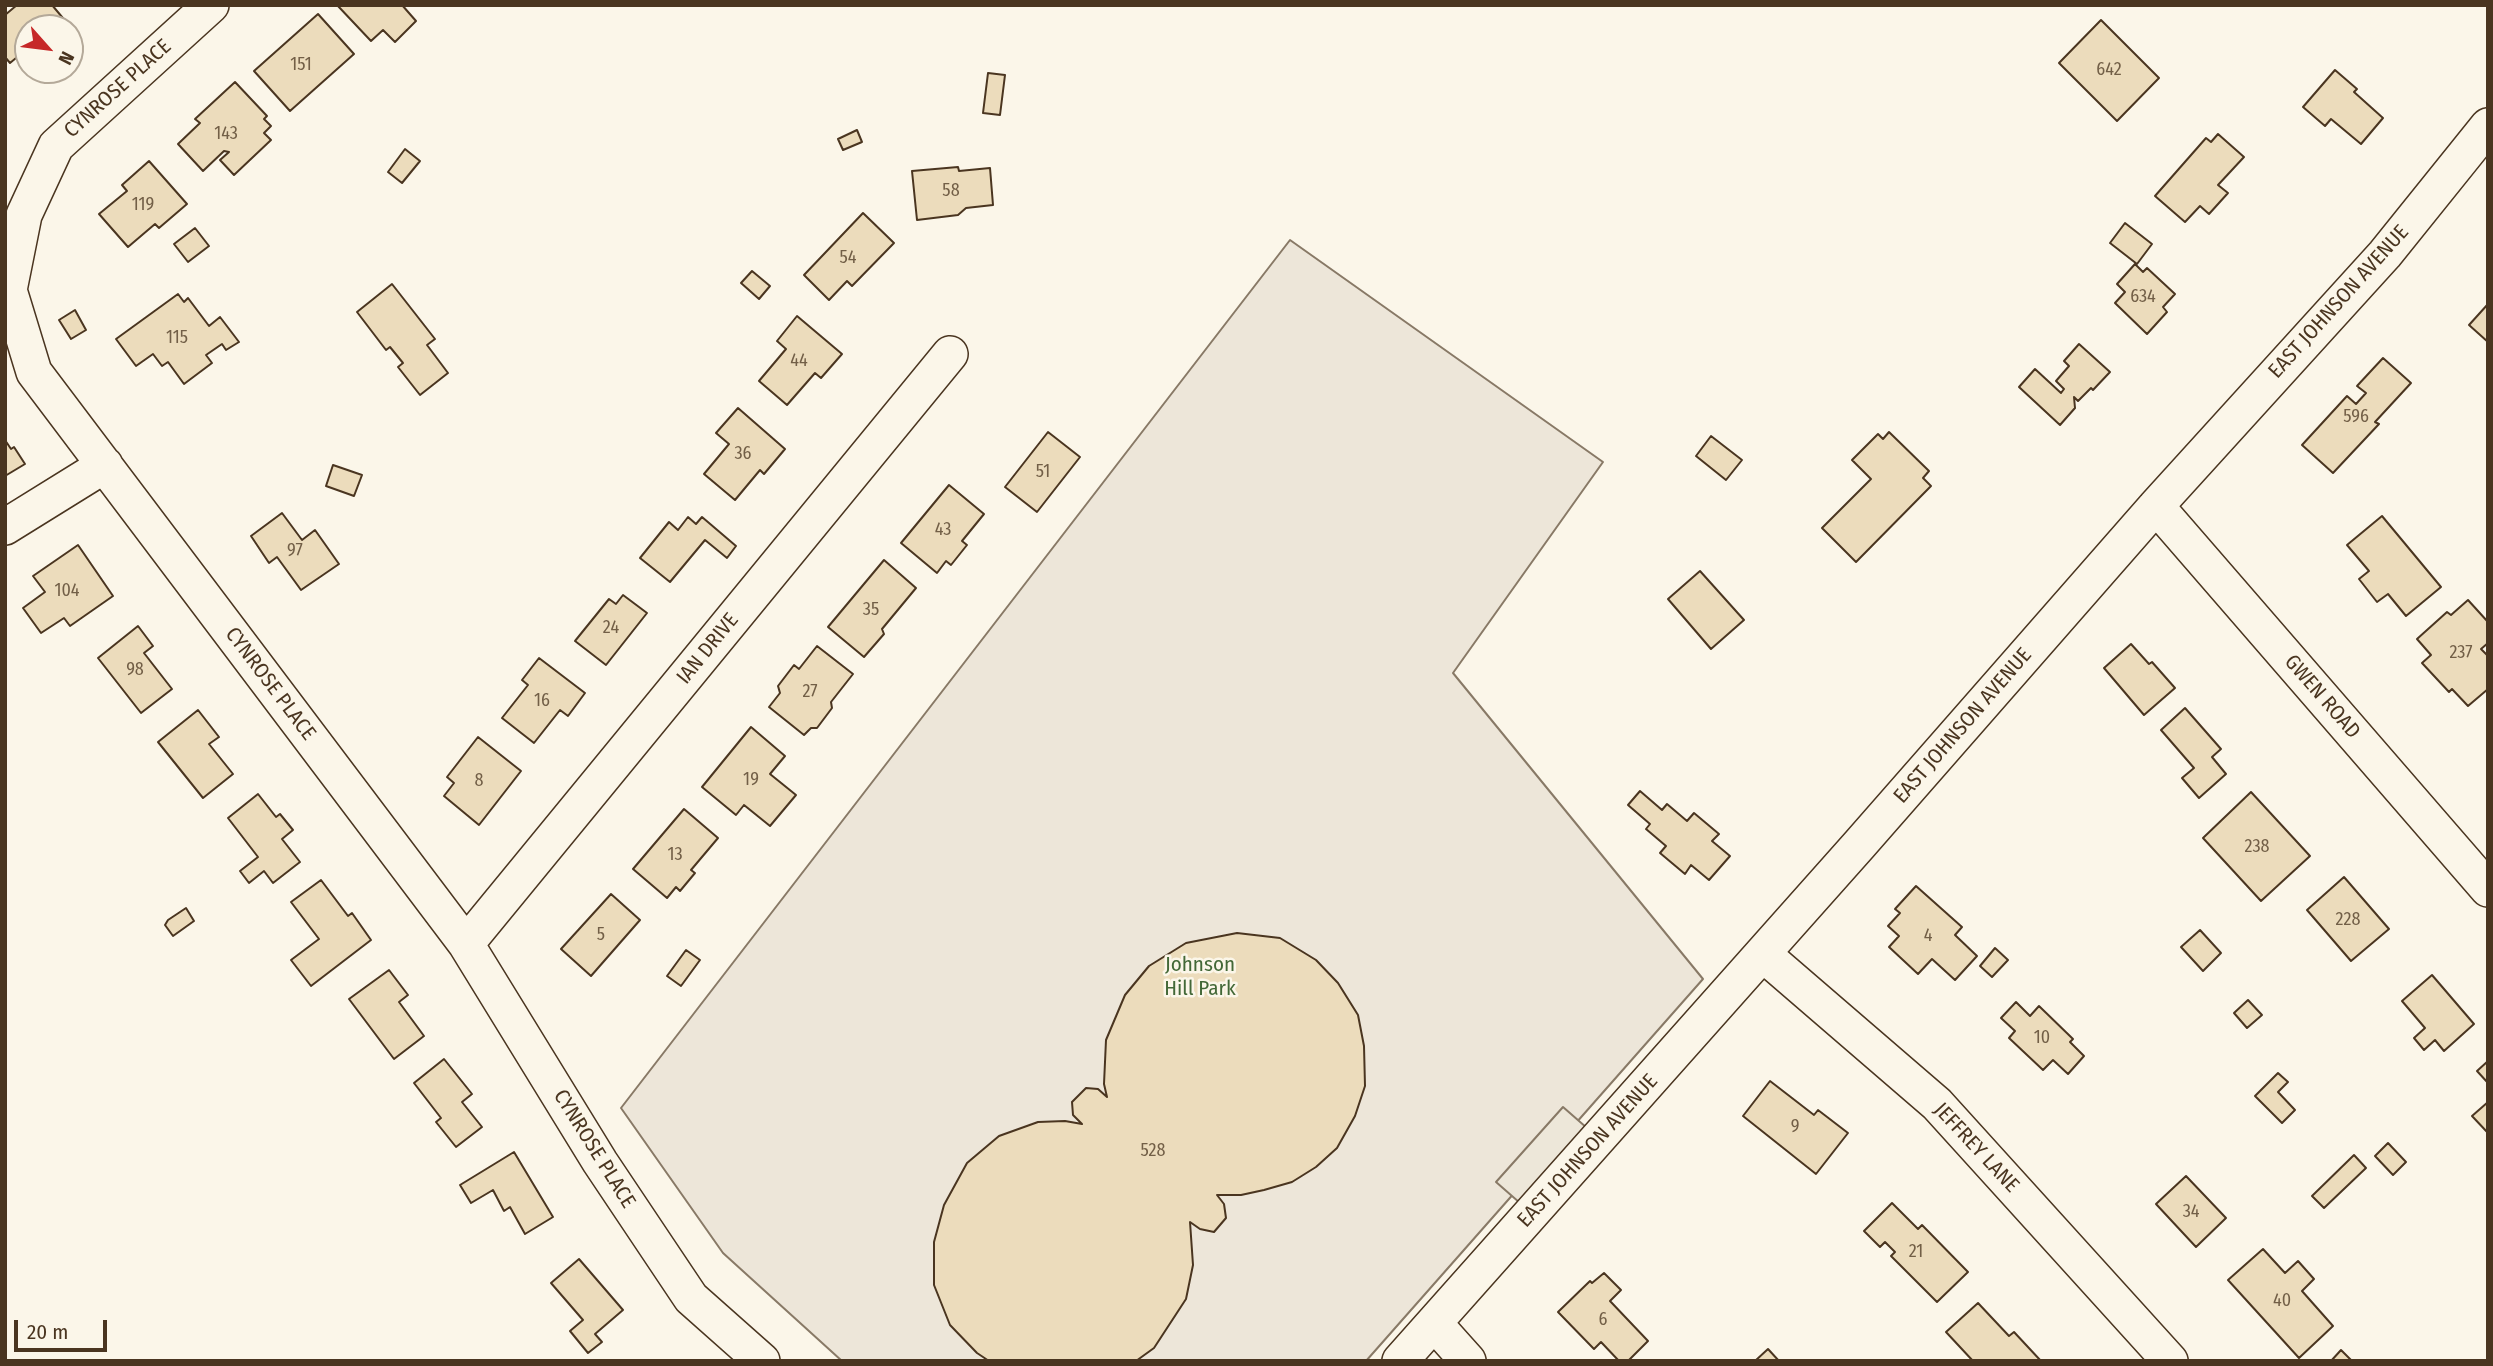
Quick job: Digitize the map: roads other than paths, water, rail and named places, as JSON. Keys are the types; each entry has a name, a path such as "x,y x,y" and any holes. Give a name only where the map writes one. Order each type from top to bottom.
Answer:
{"street":[{"name":"CYNROSE PLACE","path":"211,5 56,146 24,215 9,290 34,372 466,944 600,1162 691,1298 762,1361"},
{"name":"EAST JOHNSON AVENUE","path":"1400,1361 1763,954 2156,506 2385,254 2488,125"},
{"name":"IAN DRIVE","path":"466,944 950,354"},
{"path":"5,527 105,465"},
{"name":"GWEN ROAD","path":"2156,506 2488,889"},
{"name":"JEFFREY LANE","path":"1763,954 1937,1104 2170,1361"},
{"path":"1434,1323 1468,1361"}],"park label":[{"name":"Johnson Hill Park","path":"1200,977"}]}
